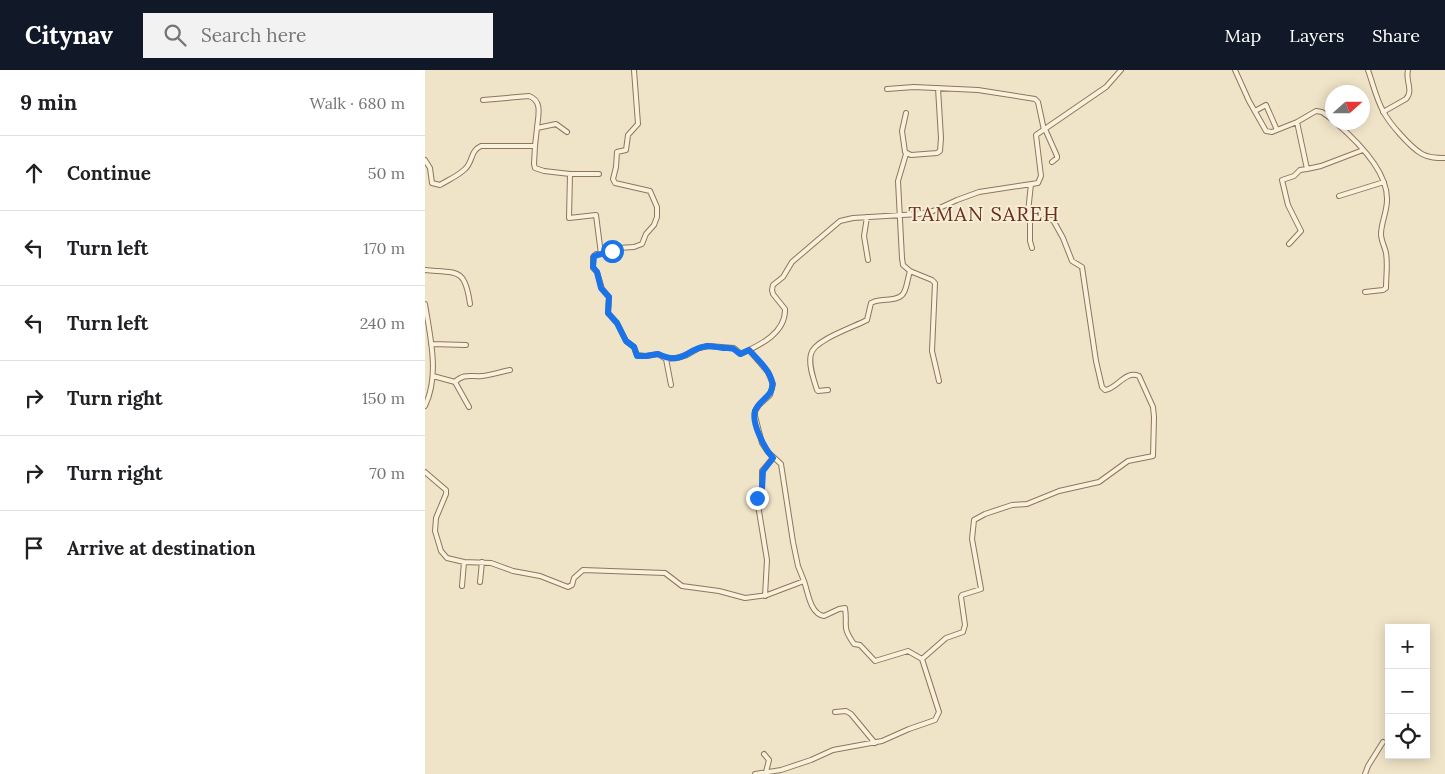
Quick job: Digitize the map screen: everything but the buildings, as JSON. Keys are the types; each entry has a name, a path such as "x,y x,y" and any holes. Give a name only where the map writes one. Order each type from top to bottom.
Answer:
{"street":[{"path":"634,70 638,124 628,135 626,150 616,152 617,167 613,180 615,183 650,191 657,207 657,217 642,244 634,247 622,247 593,257 593,266 597,272 601,288 609,297 607,308 609,315 617,323 626,341 634,347 637,356 658,354 666,359 682,357 699,348 709,346 733,348 740,354 771,337 781,326 785,309 773,294 772,288 785,274 789,266 836,223 853,218 919,214 933,211 979,192 1037,183 1041,178 1036,135 1106,87 1121,70"},
{"path":"1235,70 1255,111 1266,130 1270,132 1297,122 1316,111 1325,114"},
{"path":"1368,70 1383,112 1416,150 1424,155 1445,158"},
{"path":"1383,112 1406,100 1409,96 1408,70"},
{"path":"887,88 978,90 1035,99 1038,102 1045,129 1057,156 1051,162"},
{"path":"906,154 931,154 940,151 938,88"},
{"path":"483,100 529,96 533,98 539,107 533,164 535,168 543,171 570,174 599,174"},
{"path":"1255,111 1266,105 1277,130"},
{"path":"906,113 902,131 906,154 898,181 903,263 910,270 935,283 932,351 939,381"},
{"path":"1297,122 1307,169"},
{"path":"537,128 556,124 567,132"},
{"path":"1344,130 1369,155 1384,182 1387,200 1381,234 1387,266 1386,288 1365,292"},
{"path":"425,160 430,168 432,182 441,185 465,169 472,153 481,146 535,146"},
{"path":"1289,244 1301,231 1288,205 1282,180 1294,176 1300,170 1321,166 1363,150"},
{"path":"570,174 569,217 596,215 601,254"},
{"path":"1339,196 1384,182"},
{"path":"1031,184 1028,212 1030,218 1029,241 1032,248"},
{"path":"867,217 864,236 868,260"},
{"path":"921,659 946,638 963,632 965,625 961,597 981,589 972,539 973,523 976,518 1012,505 1032,502 1059,491 1099,482 1128,461 1151,457 1153,454 1153,408 1139,376 1135,374 1130,376 1109,390 1105,390 1102,387 1096,361 1082,267 1072,261 1063,238 1053,220 1030,218"},
{"path":"425,270 454,272 462,275 468,287 470,304"},
{"path":"827,390 818,392 817,390 811,364 811,353 825,339 867,320 871,303 875,300 901,297 904,294 910,270"},
{"path":"425,304 433,376 432,387 425,406"},
{"path":"429,342 466,345"},
{"path":"749,350 768,372 773,384 770,395 755,410 755,416 762,443 773,458 781,464 798,566 812,606 818,614 824,616 845,608 845,626 848,636 853,644 861,645 875,661 908,651 921,659 939,714 935,720 875,743 833,750 781,770 755,774"},
{"path":"666,359 671,385"},
{"path":"455,382 459,378 468,375 480,376 510,370"},
{"path":"433,376 455,382 469,407"},
{"path":"765,596 767,560 757,499 762,489 763,471 773,458"},
{"path":"425,472 444,487 446,492 436,518 435,531 441,551 453,560 491,563 513,571 541,576 566,587 572,586 574,578 583,570 665,573 682,586 719,591 745,598 765,596 804,581"},
{"path":"463,586 464,562"},
{"path":"480,582 482,562"},
{"path":"835,712 846,711 851,714 875,743"},
{"path":"1365,774 1367,766 1383,742"},
{"path":"763,754 769,760 766,772"}],"district":[{"name":"TAMAN SAREH","path":"984,213"}],"route":[{"path":"612,251 594,256 592,259 593,267 597,272 601,288 609,297 608,313 617,323 626,341 634,347 637,356 660,354 666,359 676,358 705,346 735,348 740,354 749,350 771,377 773,384 770,395 755,410 759,435 762,443 773,458 764,468 763,485 757,498"}]}
